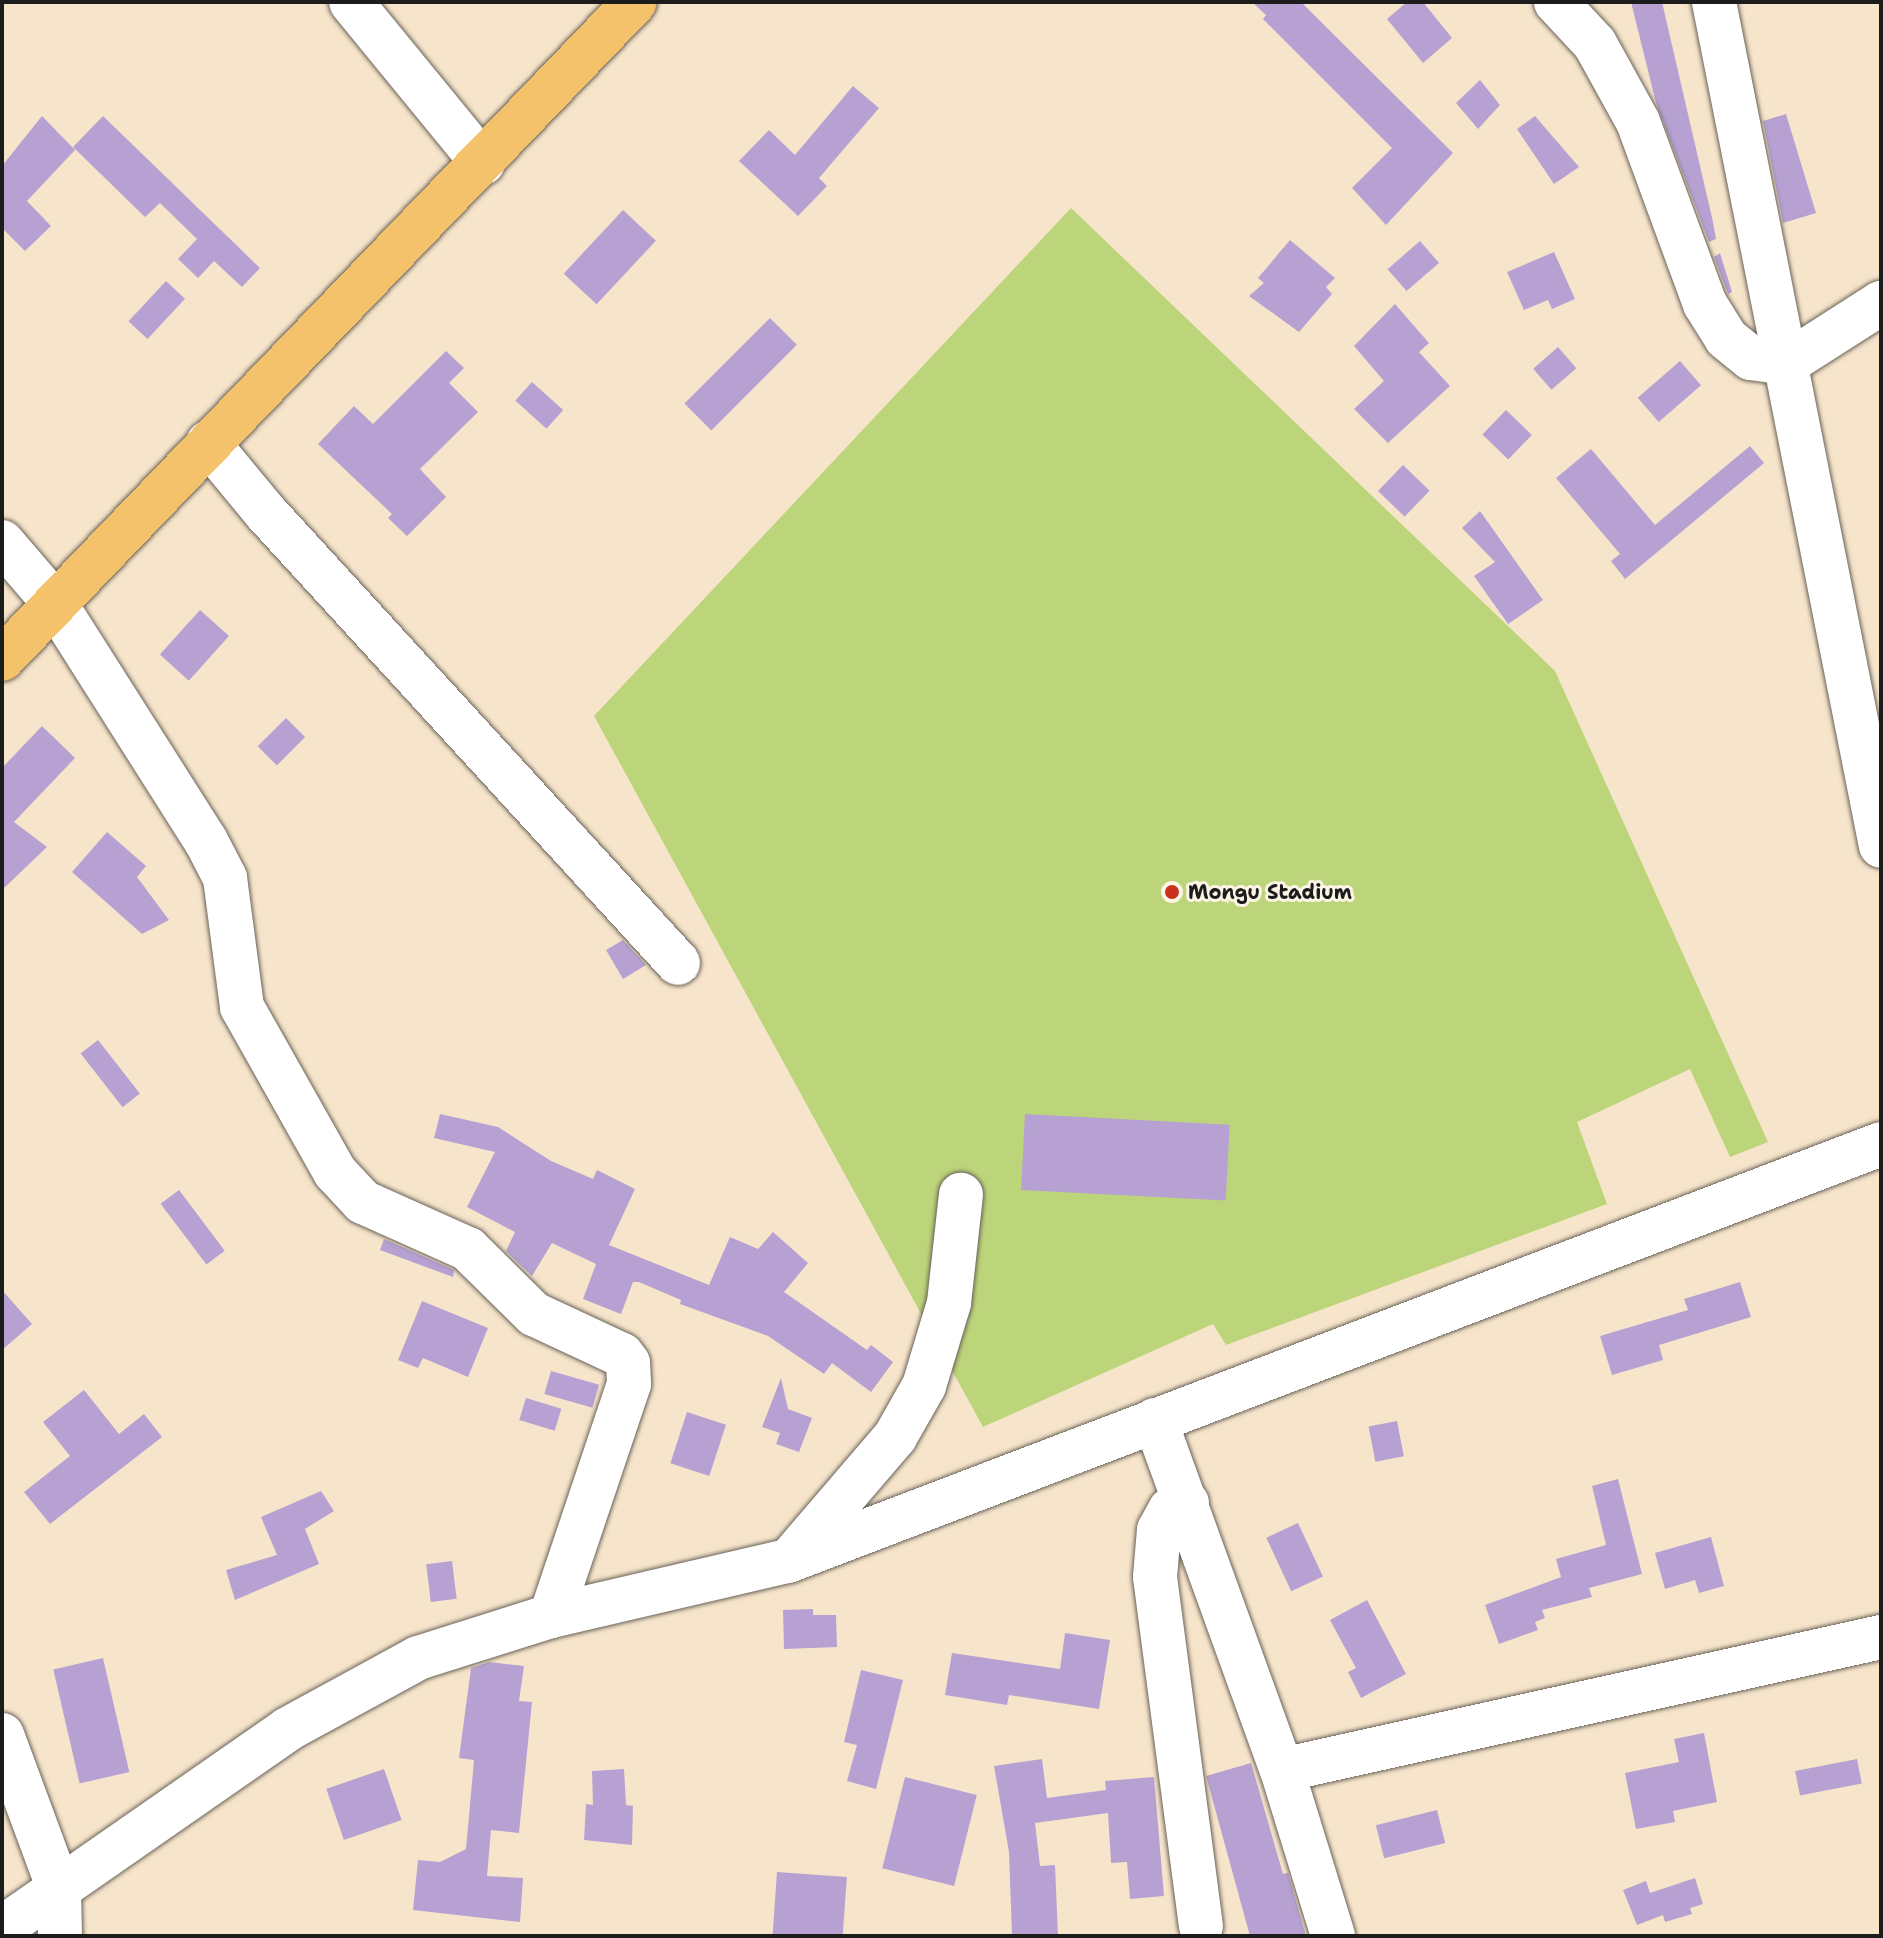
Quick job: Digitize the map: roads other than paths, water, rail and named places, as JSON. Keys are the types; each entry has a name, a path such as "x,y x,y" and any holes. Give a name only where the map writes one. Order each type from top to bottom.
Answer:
{"main road":[{"path":"2,659 635,2"}],"street":[{"path":"351,2 483,163"},
{"path":"1556,2 1595,44 1638,122 1705,304 1726,338 1751,358 1787,363 1881,303"},
{"path":"1714,2 1881,846"},
{"path":"208,443 266,513 678,963"},
{"path":"2,542 56,605 225,878 242,1007 335,1172 363,1202 468,1249 534,1314 622,1355 628,1363 629,1384 551,1616"},
{"path":"2,1928 288,1729 418,1658 551,1616 788,1561 1881,1144"},
{"path":"788,1561 895,1437 924,1386 949,1303 961,1195"},
{"path":"1155,1420 1282,1770 1333,1936"},
{"path":"1187,1503 1170,1510 1159,1530 1155,1577 1201,1926"},
{"path":"1282,1770 1881,1637"},
{"path":"2,1735 59,1889 60,1936"}],"place":[{"name":"Mongu Stadium","path":"1172,892"}]}
